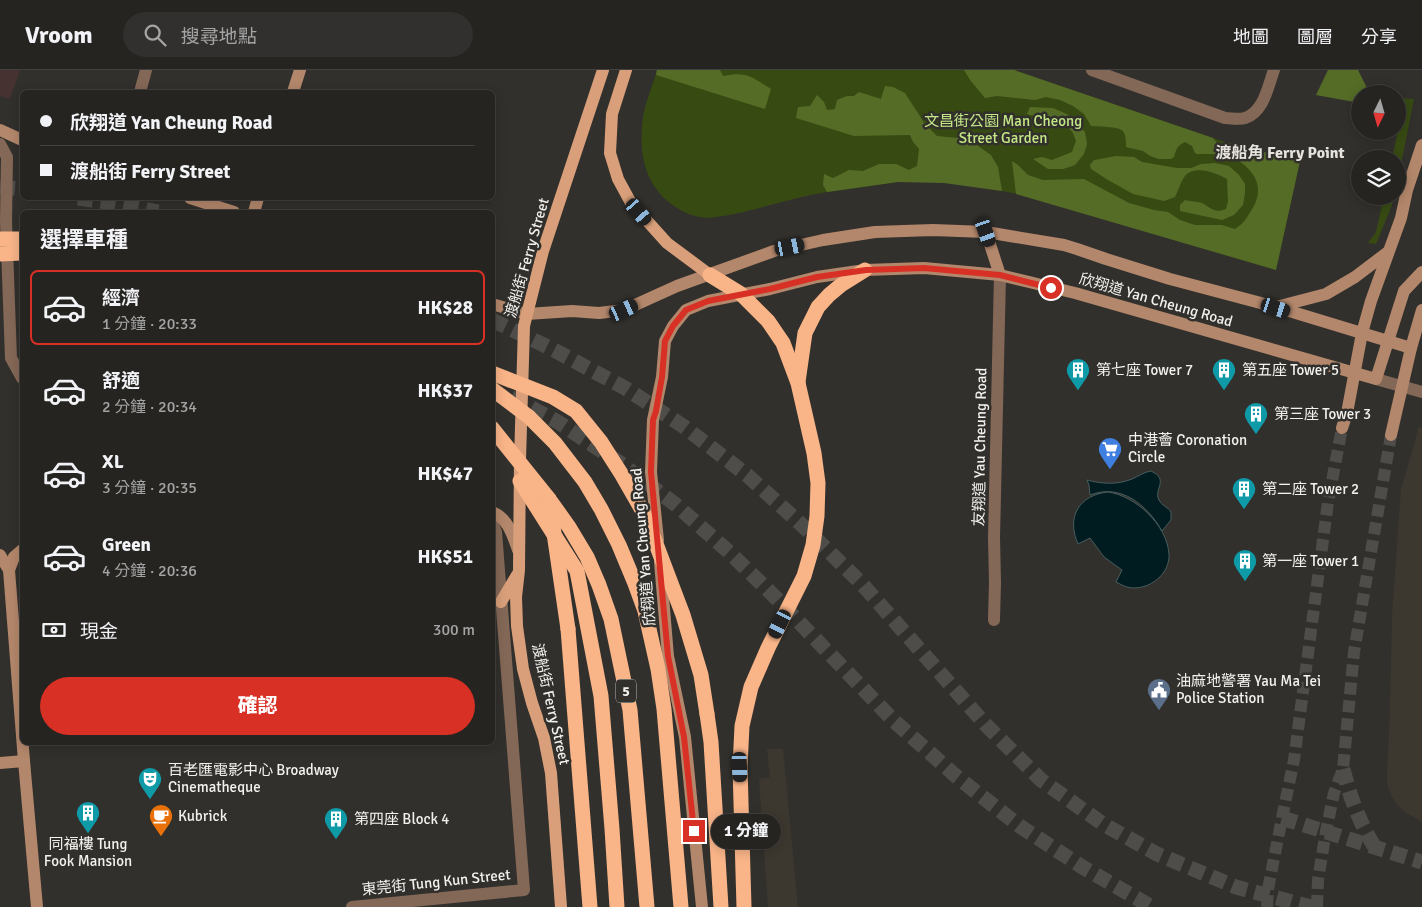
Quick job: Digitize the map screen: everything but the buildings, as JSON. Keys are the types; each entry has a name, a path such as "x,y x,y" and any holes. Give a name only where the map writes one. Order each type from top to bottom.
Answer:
{"highway":[{"path":"0,240 20,239"},
{"path":"0,254 20,253"},
{"path":"798,383 805,333 818,307 829,294 866,270"},
{"path":"710,275 741,294 768,321 783,343 798,383 814,453 818,484 817,516 813,545 804,576 751,687 742,726 740,767 744,907"},
{"path":"495,374 553,397 576,411 601,442 622,475 650,528 683,615 700,676 711,742 721,907"},
{"path":"495,391 529,417 555,443 585,482 608,523 645,611 664,709 681,907"},
{"name":"5","path":"495,432 569,527 587,557 600,586 613,626 630,710 647,907"},
{"path":"520,481 577,571 601,696 617,907"},
{"path":"549,499 568,629 590,907"}],"main road":[{"path":"294,90 300,70"},
{"name":"渡船街 Ferry Street","path":"561,907 551,773 544,738 523,669 517,626 516,597 519,570 524,326 543,251 603,70"},
{"path":"626,70 612,114 610,153 618,179 631,203 667,242 710,275"},
{"path":"0,130 20,139"},
{"path":"1342,428 1347,413 1362,333 1373,295 1401,218 1407,190 1422,145"},
{"path":"196,200 228,210"},
{"name":"欣翔道 Yan Cheung Road","path":"495,305 527,314 572,311 599,313 624,310 677,286 790,247 875,232 933,230 986,232 1070,247 1170,279 1412,348"},
{"path":"986,232 1000,275"},
{"path":"1276,308 1326,294 1388,252"},
{"name":"欣翔道 Yan Cheung Road","path":"702,907 684,737 668,656 651,472 653,420 662,377 665,341 673,326 686,310 708,301 770,289 817,277 866,270 924,268 1000,275 1075,293 1376,379"},
{"path":"1376,379 1404,291 1422,272"},
{"path":"1391,435 1422,310"},
{"path":"495,513 498,514 512,532 519,553"},
{"path":"20,552 14,557 9,570 20,709"},
{"path":"0,555 9,570"},
{"path":"501,602 519,570"},
{"path":"23,745 37,907"},
{"path":"0,763 24,760"}],"street":[{"path":"141,90 146,70"},
{"path":"1092,70 1225,118 1244,118 1252,114 1259,107 1274,70"},
{"path":"0,144 7,157 6,220 11,358 20,374"},
{"name":"友翔道 Yau Cheung Road","path":"994,620 1000,275"},
{"name":"欣翔道 Yan Cheung Road","path":"1376,379 1422,392"},
{"path":"495,530 501,602"},
{"name":"東莞街 Tung Kun Street","path":"352,907 524,890 501,602"}],"shaded area":[{"path":"0,70 20,70 10,99 0,96"},
{"path":"1418,427 1422,428 1422,822 1397,805 1387,783 1392,616 1401,489"},
{"path":"767,749 783,749 798,907 768,907 759,779 770,777"}],"green space":[{"name":"文昌街公園 Man Cheong Street Garden","path":"657,70 1014,70 1228,143 1300,161 1276,270 1018,194 943,183 913,181 889,183 815,194 718,217 708,218 691,215 664,198 651,180 644,160 642,150 643,117"},
{"path":"657,70 720,70 723,76 738,74 749,76 771,89 765,109 656,75"},
{"path":"964,70 1014,70 1213,138 1219,145 1218,150 1216,154 1197,154 1192,146 1185,142 1179,146 1174,157 1171,159 1159,159 1143,151 1126,147 1123,131 1113,127 1091,126 1084,114 1060,100 1046,97 1035,100 997,96 985,98"},
{"path":"1328,70 1358,70 1366,85 1351,85 1351,101 1316,95"},
{"path":"885,86 893,87 905,93 925,124 937,136 968,139 991,155 998,167 1002,191 944,183 898,182 827,192 823,185 824,174 833,178 849,170 863,171 879,164 896,164 909,170 917,166 919,149 910,135 854,136 796,118 798,107 810,106 817,95 824,102 827,110 835,109 837,100 847,96 854,96 859,92 881,99"},
{"path":"1406,98 1414,99 1406,139"},
{"path":"1030,107 1053,108 1069,115 1085,132 1087,144 1084,154 1075,165 1063,169 1048,169 1033,159 1042,157 1052,160 1072,152 1076,141 1073,133 1064,122 1055,118 1040,118 1027,114"},
{"path":"1396,140 1406,140 1404,150 1394,150"},
{"path":"1228,143 1300,161 1276,270 1016,194 1012,161 1028,175 1043,180 1084,179 1129,203 1168,212 1180,220 1195,225 1222,225 1235,229 1246,219 1256,202 1258,185 1250,171 1237,159 1228,154"},
{"path":"1116,156 1134,157 1142,162 1177,168 1191,168 1201,164 1215,163 1229,166 1245,184 1243,205 1234,215 1222,220 1180,211 1180,205 1185,200 1202,203 1218,211 1226,209 1228,201 1227,179 1217,174 1198,170 1187,174 1175,197 1164,201 1133,194 1091,169 1090,165 1094,160"},
{"path":"1382,205 1392,205 1376,244 1368,243 1376,232"}],"water":[{"path":"1151,471 1157,474 1160,481 1159,500 1171,512 1171,520 1162,531 1156,521 1141,505 1122,494 1101,492 1090,495 1087,480 1115,483 1132,479"},
{"path":"1108,492 1129,499 1139,506 1163,533 1167,543 1169,561 1159,578 1147,585 1131,588 1116,582 1122,570 1104,557 1090,538 1078,544 1074,525 1078,509 1089,498"}],"tunnel":[{"path":"0,187 20,189"},
{"path":"92,200 148,210"},
{"path":"495,321 625,388 683,426 747,475 803,526 862,584 985,724 1041,780 1103,824 1157,854 1236,887 1311,907"},
{"path":"511,397 558,422 623,465 676,505 729,552 776,598 894,721 957,777 1021,827 1084,868 1152,907"},
{"path":"1282,818 1294,760 1328,502 1342,428"},
{"path":"1317,907 1318,880 1326,831 1334,793 1343,769 1354,652 1391,435"},
{"path":"1343,769 1356,809 1374,846"},
{"path":"1267,907 1268,889 1282,818"},
{"path":"1282,818 1422,862"}],"place":[{"name":"第七座 Tower 7","path":"1078,391"},
{"name":"第五座 Tower 5","path":"1224,391"},
{"name":"第三座 Tower 3","path":"1256,435"},
{"name":"中港薈 Coronation Circle","path":"1110,470"},
{"name":"第二座 Tower 2","path":"1244,510"},
{"name":"第一座 Tower 1","path":"1245,582"},
{"name":"油麻地警署 Yau Ma Tei Police Station","path":"1159,711"},
{"name":"百老匯電影中心 Broadway Cinematheque","path":"150,800"},
{"name":"同福樓 Tung Fook Mansion","path":"88,834"},
{"name":"Kubrick","path":"161,837"},
{"name":"第四座 Block 4","path":"336,840"}],"district":[{"name":"渡船角 Ferry Point","path":"1280,152"}],"route":[{"path":"694,831 684,737 668,656 651,472 653,420 662,377 665,341 673,326 686,310 708,301 770,289 817,277 866,270 924,268 1000,275 1051,288"}]}
